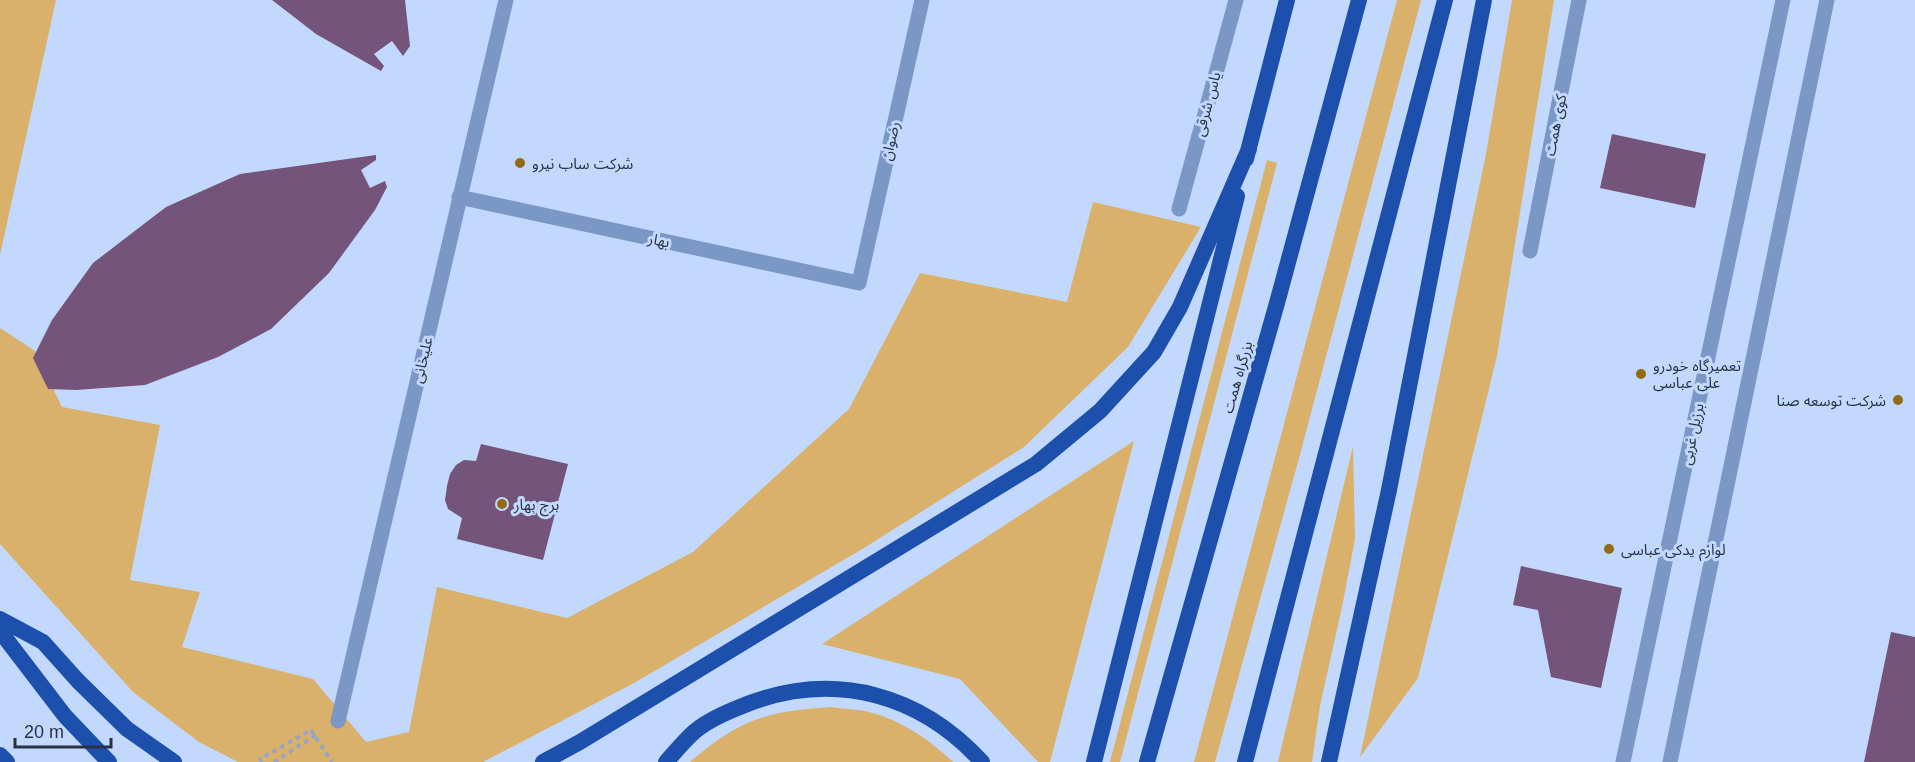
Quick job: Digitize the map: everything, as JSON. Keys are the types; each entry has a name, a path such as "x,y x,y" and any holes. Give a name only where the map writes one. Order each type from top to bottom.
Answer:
{"highway":[{"path":"1094,762 1287,0"},
{"name":"بزرگراه همت","path":"1147,762 1277,303 1359,0"},
{"path":"1245,762 1445,0"},
{"path":"1329,762 1389,490 1484,0"},
{"path":"543,762 580,742 1036,464 1100,411 1154,352 1170,325 1249,149"},
{"path":"0,619 43,642 127,729 174,762"},
{"path":"0,631 64,716 109,762"},
{"path":"666,762 695,731 732,710 767,697 807,688 843,688 877,695 908,706 938,723 966,745 982,762"},
{"path":"0,755 7,762"}],"street":[{"name":"علیخانی","path":"338,721 506,0"},
{"name":"رضوان","path":"859,282 922,0"},
{"name":"یاس شرقی","path":"1179,208 1236,0"},
{"name":"کوی همت","path":"1530,251 1580,0"},
{"name":"برزیل غربی","path":"1623,762 1783,0"},
{"path":"1670,762 1827,0"},
{"name":"بهار","path":"459,197 859,282"}],"path":[{"path":"274,762 338,721"},
{"path":"262,762 260,759 310,730 332,762"}],"shaded area":[{"path":"0,0 56,0 0,255"},
{"path":"1397,0 1421,0 1215,762 1194,762"},
{"path":"1512,0 1554,0 1497,356 1418,678 1360,757 1486,154"},
{"path":"1267,160 1277,163 1120,762 1110,762"},
{"path":"1093,202 1201,227 1128,347 1024,447 864,548 634,683 483,762 238,762 199,742 133,692 0,544 0,328 35,351 62,407 160,425 130,580 200,592 182,647 313,679 366,742 409,732 437,587 567,618 693,552 849,409 920,273 1067,302"},
{"path":"1134,441 1050,762 1038,762 960,679 822,644"},
{"path":"1353,446 1355,539 1320,706 1312,762 1278,762"},
{"path":"832,707 864,711 892,720 925,739 953,762 690,762 724,736 755,720 789,711"}],"building":[{"path":"272,0 405,0 410,46 403,56 392,41 374,54 384,66 381,71 316,34"},
{"path":"1612,134 1706,154 1695,208 1600,188"},
{"path":"376,155 376,160 361,170 370,188 385,181 387,187 375,210 329,273 271,329 218,357 145,385 76,390 48,389 33,358 52,320 93,263 166,207 240,174"},
{"name":"برج بهار","path":"481,444 568,464 543,560 457,539 462,518 448,509 445,500 450,474 456,465 464,460 476,461"},
{"path":"1521,566 1622,588 1601,688 1551,677 1538,610 1513,605"},
{"path":"1891,632 1915,637 1915,762 1864,762"}],"place":[{"name":"شرکت ساب نیرو","path":"520,163"},
{"name":"تعمیرگاه خودرو علی عباسی","path":"1641,374"},
{"name":"شرکت توسعه صنا","path":"1898,400"},
{"name":"برج بهار","path":"502,504"},
{"name":"لوازم یدکی عباسی","path":"1609,549"}]}
